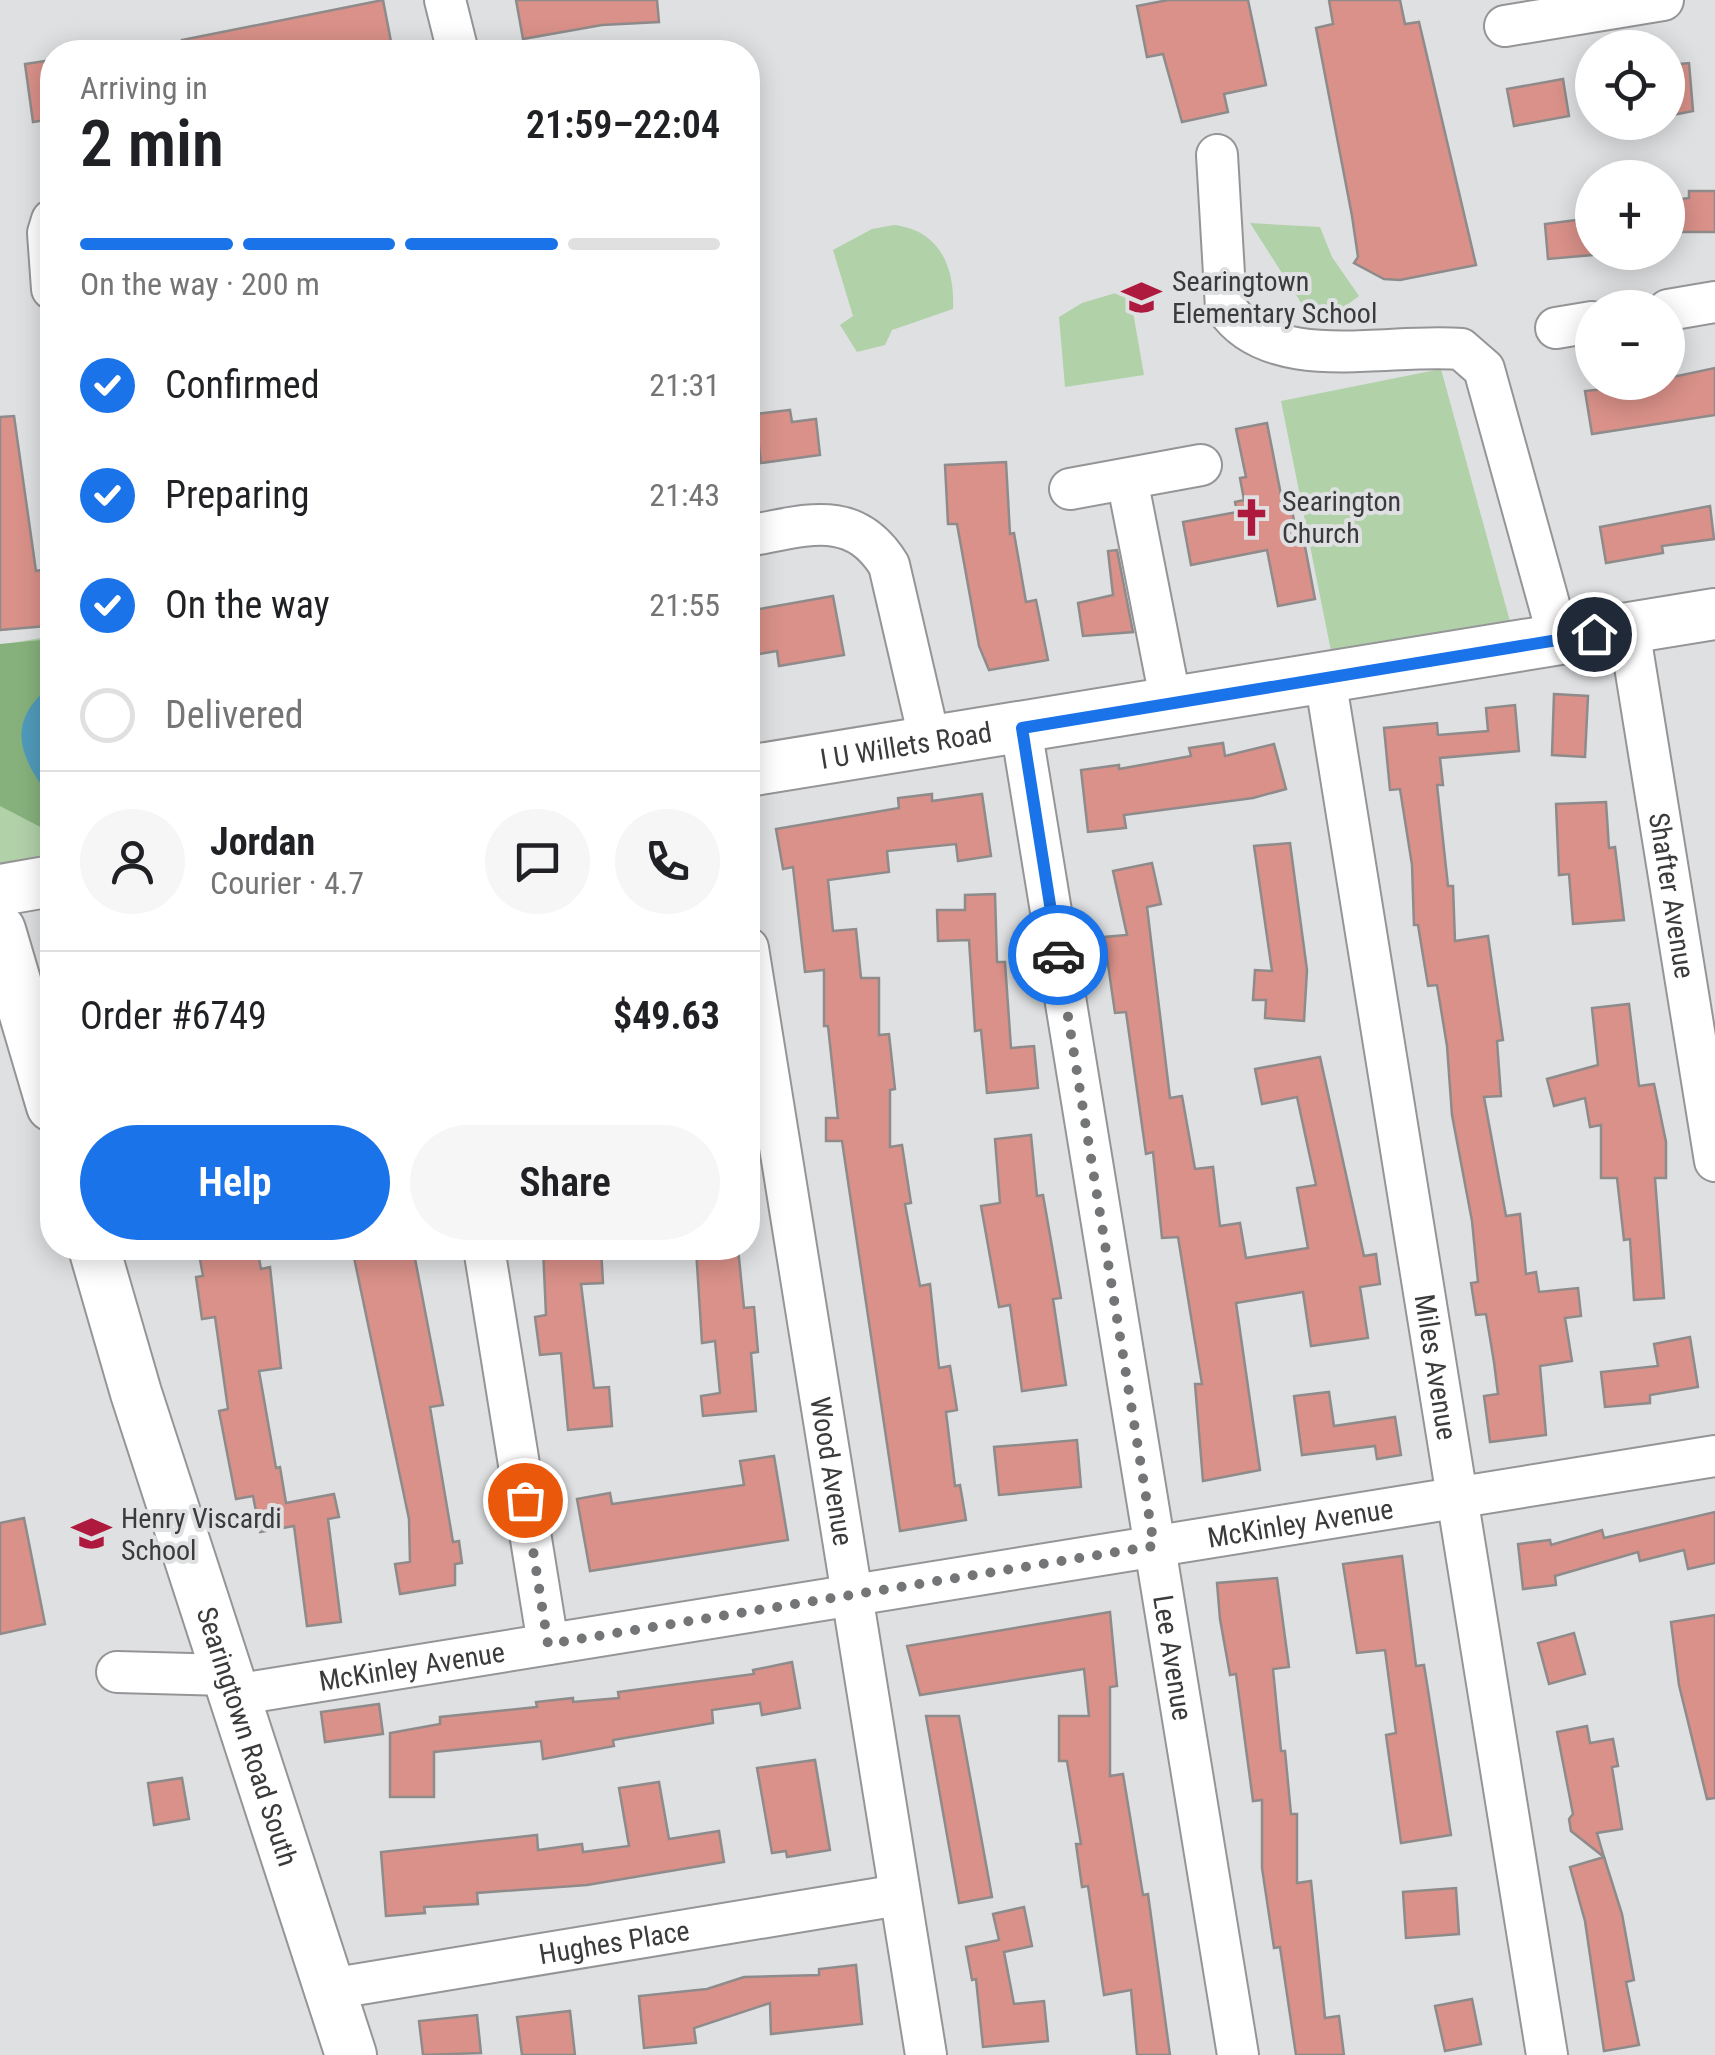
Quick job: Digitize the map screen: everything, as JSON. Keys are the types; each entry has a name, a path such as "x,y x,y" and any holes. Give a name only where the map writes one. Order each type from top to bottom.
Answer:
{"main road":[{"name":"I U Willets Road","path":"760,769 1715,614"},
{"path":"0,890 40,884"},
{"path":"0,930 40,1065"},
{"name":"Searingtown Road South","path":"98,1260 351,2055"}],"street":[{"path":"446,0 455,40"},
{"path":"1505,26 1663,0"},
{"path":"1216,155 1226,308 1253,337 1321,349 1461,349 1484,369 1558,640"},
{"path":"1685,307 1715,302"},
{"path":"1070,489 1200,465"},
{"path":"1127,479 1171,703"},
{"path":"760,535 840,525 860,531 876,544 889,565 930,742"},
{"name":"Shafter Avenue","path":"1629,629 1715,1162"},
{"name":"Miles Avenue","path":"1325,678 1547,2055"},
{"name":"Lee Avenue","path":"1022,728 1238,2055"},
{"name":"Wood Avenue","path":"760,1023 926,2055"},
{"path":"486,1260 548,1644"},
{"name":"McKinley Avenue","path":"117,1672 230,1685 548,1644 1715,1456"},
{"name":"Hughes Place","path":"330,1989 899,1895"}],"green space":[{"path":"1250,223 1320,227 1332,257 1359,296 1328,319 1307,312"},
{"path":"894,225 922,234 941,253 951,278 953,309 892,330 885,345 857,352 840,325 853,316 833,250 872,229"},
{"path":"1129,289 1144,375 1065,387 1059,317 1082,303"},
{"path":"1441,369 1517,647 1336,676 1281,401"},
{"path":"40,638 40,878 0,884 0,645"},
{"path":"40,640 40,827 0,806 0,644"}],"water":[{"path":"40,696 40,784 22,740 27,712"}],"building":[{"path":"383,0 391,40 182,40"},
{"path":"516,0 657,0 659,22 602,25 523,39"},
{"path":"1168,0 1248,0 1266,85 1224,94 1228,112 1182,122 1163,54 1147,57 1137,6"},
{"path":"1329,0 1400,0 1405,24 1419,22 1476,265 1400,280 1384,279 1354,263 1358,257 1352,216 1316,28 1333,24"},
{"path":"40,62 40,121 33,122 25,64"},
{"path":"1685,63 1689,63 1693,111 1685,113"},
{"path":"1563,79 1569,116 1514,126 1507,89"},
{"path":"1689,191 1715,191 1715,232 1685,232 1685,199 1689,198"},
{"path":"1575,220 1575,257 1548,259 1545,224"},
{"path":"1715,368 1715,415 1592,434 1586,400 1685,400 1685,374"},
{"path":"790,410 792,422 816,419 820,455 761,463 760,413"},
{"path":"14,416 36,571 40,570 40,627 0,630 0,417"},
{"name":"Searington Church","path":"1267,423 1282,500 1290,499 1297,537 1303,536 1315,599 1278,606 1267,550 1191,565 1183,522 1237,512 1235,502 1244,500 1240,478 1246,477 1236,429"},
{"path":"1006,462 1010,534 1014,533 1026,602 1036,600 1048,660 989,670 979,646 957,524 948,524 945,465"},
{"path":"1710,506 1714,539 1662,546 1663,553 1606,563 1600,527"},
{"path":"1117,550 1133,632 1083,636 1078,603 1113,595 1108,551"},
{"path":"833,596 844,655 779,666 777,651 760,654 760,609"},
{"path":"1554,694 1588,696 1585,757 1552,755"},
{"path":"1515,705 1519,751 1440,758 1443,785 1437,785 1448,886 1453,886 1455,941 1488,936 1503,1040 1497,1041 1501,1096 1484,1097 1506,1216 1520,1214 1526,1274 1536,1272 1539,1292 1578,1288 1581,1316 1565,1318 1572,1361 1540,1366 1546,1435 1490,1442 1484,1396 1498,1394 1494,1362 1486,1314 1476,1315 1471,1283 1478,1282 1472,1221 1452,1115 1447,1046 1437,985 1428,986 1418,925 1414,925 1412,865 1400,789 1390,790 1384,728 1437,723 1438,735 1488,731 1486,708"},
{"path":"1223,743 1225,756 1274,744 1286,789 1253,798 1124,815 1126,828 1088,832 1081,770 1119,765 1119,769 1191,756 1189,748"},
{"path":"932,794 932,801 982,794 991,856 958,861 956,844 887,851 889,872 828,880 833,931 856,929 861,978 879,978 879,1035 889,1034 895,1089 890,1090 890,1147 902,1145 911,1203 905,1204 920,1286 930,1284 939,1368 950,1366 957,1410 946,1412 955,1486 960,1485 966,1520 900,1531 842,1141 826,1141 826,1118 838,1118 828,1026 824,1026 824,970 805,972 793,867 783,869 776,829 899,808 898,798"},
{"path":"1606,802 1609,848 1615,847 1624,920 1573,924 1569,874 1559,875 1556,804"},
{"path":"1290,843 1307,970 1304,1021 1265,1018 1266,1000 1253,1000 1255,970 1272,971 1254,846"},
{"path":"1152,863 1161,904 1147,907 1170,1098 1182,1096 1195,1169 1213,1167 1220,1226 1240,1223 1246,1258 1308,1248 1297,1188 1316,1185 1297,1097 1262,1104 1255,1069 1320,1057 1364,1256 1376,1254 1380,1284 1360,1287 1368,1338 1311,1346 1303,1292 1236,1303 1260,1470 1203,1481 1195,1384 1202,1384 1178,1237 1162,1238 1153,1152 1146,1154 1126,1012 1115,1013 1104,937 1127,935 1113,871"},
{"path":"995,894 997,962 1005,962 1011,1048 1034,1046 1038,1088 987,1093 981,1030 975,1031 969,940 938,941 937,910 965,910 965,895"},
{"path":"1629,1004 1639,1086 1654,1084 1666,1142 1666,1178 1655,1178 1664,1298 1634,1300 1630,1239 1624,1240 1617,1178 1601,1178 1601,1125 1590,1127 1585,1098 1554,1106 1547,1079 1598,1065 1592,1008"},
{"path":"1031,1135 1037,1196 1043,1195 1061,1298 1053,1299 1066,1385 1022,1391 1010,1305 999,1307 981,1206 1000,1203 995,1139"},
{"path":"200,1260 259,1260 261,1269 270,1267 281,1368 259,1371 276,1468 280,1467 286,1503 334,1494 339,1517 328,1519 341,1622 307,1626 294,1526 260,1532 253,1496 236,1499 219,1411 228,1409 215,1317 202,1319 196,1277 203,1276"},
{"path":"355,1260 415,1260 443,1405 430,1407 453,1542 459,1541 462,1563 455,1564 455,1585 400,1594 395,1564 410,1562 409,1519"},
{"path":"544,1260 602,1260 603,1283 581,1284 594,1388 609,1387 612,1426 568,1430 561,1353 540,1355 535,1317 546,1315"},
{"path":"697,1260 739,1260 744,1308 754,1307 758,1352 751,1353 756,1411 703,1416 701,1396 720,1393 715,1341 702,1343"},
{"path":"1690,1337 1698,1387 1650,1395 1650,1403 1605,1407 1601,1372 1658,1366 1654,1344"},
{"path":"1329,1392 1334,1426 1395,1417 1401,1455 1377,1459 1375,1446 1302,1455 1294,1396"},
{"path":"1077,1440 1081,1487 999,1495 994,1447"},
{"path":"774,1456 788,1540 590,1571 577,1499 610,1493 612,1504 744,1485 740,1461"},
{"path":"1715,1512 1715,1563 1688,1569 1684,1550 1640,1561 1638,1552 1555,1576 1556,1585 1523,1589 1518,1544 1550,1540 1551,1545 1602,1530 1604,1538"},
{"path":"24,1518 45,1624 0,1634 0,1523"},
{"path":"1402,1556 1416,1666 1424,1665 1451,1835 1401,1843 1386,1735 1396,1733 1385,1650 1357,1653 1343,1564"},
{"path":"1277,1578 1289,1667 1273,1669 1291,1814 1297,1814 1297,1883 1311,1881 1325,2018 1339,2016 1344,2055 1296,2055 1280,1947 1274,1948 1262,1868 1262,1800 1253,1801 1236,1674 1230,1675 1220,1619 1217,1583"},
{"path":"1110,1612 1117,1686 1110,1687 1110,1776 1123,1774 1143,1895 1148,1894 1170,2055 1137,2055 1131,1990 1104,1995 1088,1886 1082,1887 1076,1844 1081,1844 1067,1761 1059,1761 1059,1716 1089,1716 1084,1669 920,1695 907,1646"},
{"path":"1715,1615 1715,1798 1707,1799 1679,1685 1671,1622"},
{"path":"1574,1633 1585,1674 1549,1684 1538,1643"},
{"path":"792,1662 800,1708 762,1715 760,1703 712,1710 713,1723 613,1740 614,1746 543,1759 541,1741 434,1752 434,1797 390,1797 390,1733 440,1724 440,1717 537,1707 536,1702 573,1698 573,1702 619,1698 618,1692 754,1674 753,1670"},
{"path":"379,1704 383,1734 325,1742 321,1712"},
{"path":"926,1716 959,1716 992,1897 959,1903"},
{"path":"1587,1726 1590,1743 1613,1739 1618,1766 1612,1767 1622,1829 1597,1833 1604,1857 1571,1831 1569,1819 1573,1814 1557,1732"},
{"path":"815,1760 830,1850 787,1857 786,1851 772,1853 757,1768"},
{"path":"182,1778 189,1819 154,1825 148,1783"},
{"path":"659,1782 669,1839 719,1831 724,1862 587,1885 477,1893 478,1904 424,1907 425,1913 386,1916 381,1852 537,1835 538,1850 582,1844 583,1852 629,1846 619,1788"},
{"path":"1604,1857 1622,1914 1634,1980 1626,1982 1639,2045 1604,2051 1585,1921 1570,1867"},
{"path":"1456,1888 1459,1934 1406,1938 1403,1892"},
{"path":"1024,1907 1032,1946 1004,1952 1014,2004 1044,2001 1048,2041 983,2047 976,1979 972,1980 966,1947 999,1940 993,1914"},
{"path":"856,1965 862,2024 771,2034 770,2003 694,2028 696,2043 644,2048 639,1996 707,1989 744,1977 819,1975 819,1969"},
{"path":"1472,1999 1481,2044 1445,2051 1435,2006"},
{"path":"570,2011 575,2055 522,2055 517,2017"},
{"path":"477,2015 481,2053 423,2055 419,2021"}],"way so far":[{"path":"525,1500 548,1644 1154,1546 1058,955"}],"place":[{"name":"Searingtown Elementary School","path":"1142,297"},
{"name":"Searington Church","path":"1252,517"},
{"name":"Henry Viscardi School","path":"91,1534"}],"route":[{"path":"1058,955 1022,728 1594,634"}]}
